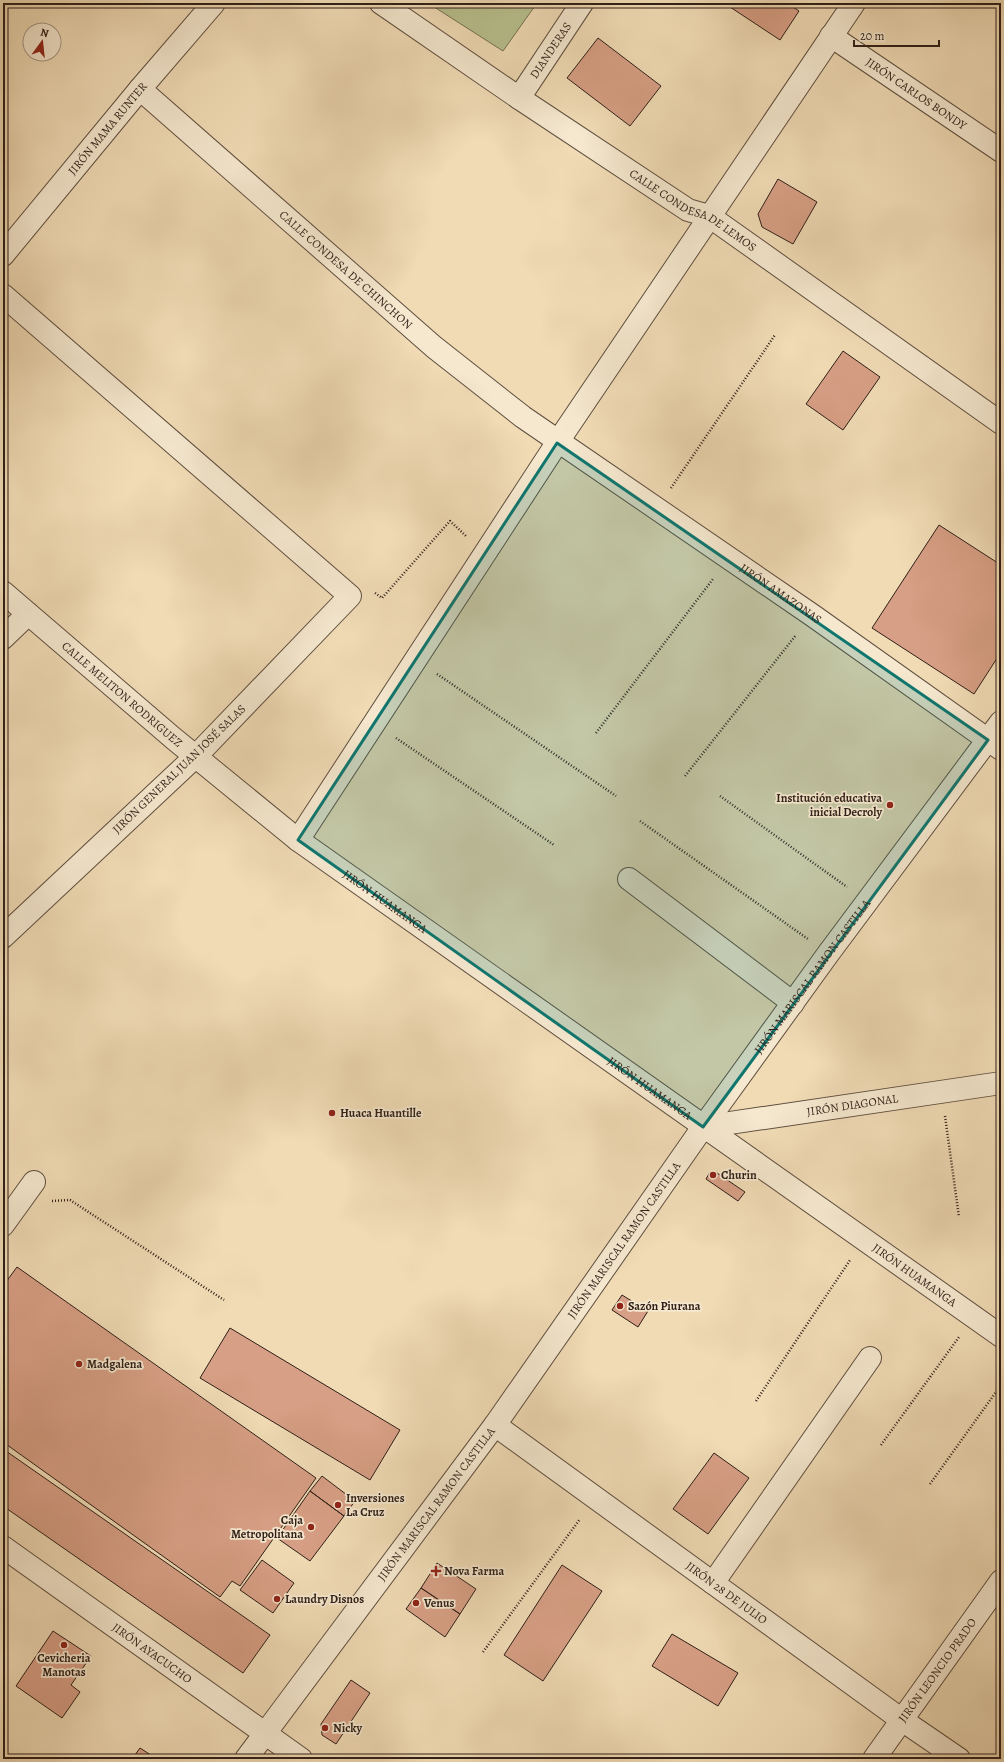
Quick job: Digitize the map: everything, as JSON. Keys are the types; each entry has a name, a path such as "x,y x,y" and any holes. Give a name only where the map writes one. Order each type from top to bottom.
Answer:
{"street":[{"name":"JIRÓN MAMA RUNTER","path":"3,255 140,89 214,3"},
{"name":"CALLE CONDESA DE LEMOS","path":"381,3 519,98 688,210 709,216 1001,423"},
{"name":"DIANDERAS","path":"519,98 582,3"},
{"path":"298,840 558,443 709,216 854,3"},
{"name":"JIRÓN CARLOS BONDY","path":"832,36 1001,151"},
{"name":"CALLE CONDESA DE CHINCHON","path":"140,89 434,347 558,443"},
{"path":"3,295 347,594"},
{"name":"JIRÓN AMAZONAS","path":"558,443 812,615 994,744"},
{"name":"CALLE MELITON RODRIGUEZ","path":"3,592 196,756 298,840"},
{"name":"JIRÓN GENERAL JUAN JOSÉ SALAS","path":"3,937 196,756 347,594"},
{"path":"3,638 28,614"},
{"name":"JIRÓN MARISCAL RAMON CASTILLA","path":"246,1759 264,1732 495,1425 703,1127 828,954 867,902 994,744 1001,722"},
{"name":"JIRÓN HUAMANGA","path":"298,840 1001,1336"},
{"path":"629,879 793,1003"},
{"name":"JIRÓN DIAGONAL","path":"703,1127 1001,1083"},
{"path":"3,1225 34,1182"},
{"path":"713,1583 870,1358"},
{"name":"JIRÓN 28 DE JULIO","path":"495,1425 902,1720 959,1759"},
{"name":"JIRÓN AYACUCHO","path":"3,1547 299,1758"},
{"name":"JIRÓN LEONCIO PRADO","path":"874,1759 1001,1581"}],"path":[{"path":"656,510 775,334"},
{"path":"347,594 356,579 382,598 450,521 485,554"},
{"path":"596,733 728,559"},
{"path":"685,776 812,615"},
{"path":"416,660 616,796"},
{"path":"374,724 554,845"},
{"path":"720,796 867,902"},
{"path":"640,821 828,954"},
{"path":"942,1092 960,1217"},
{"path":"20,1201 70,1200 224,1300"},
{"path":"756,1401 863,1239"},
{"path":"881,1445 974,1316"},
{"path":"930,1484 1001,1385"},
{"path":"483,1652 596,1498"}],"highlighted area":[{"path":"557,443 988,740 703,1127 298,840"}],"green space":[{"path":"428,3 537,3 503,51"}],"building":[{"path":"724,3 787,3 799,11 780,40"},
{"path":"598,38 661,86 630,126 567,78"},
{"path":"778,179 817,202 793,244 762,227 758,214"},
{"path":"843,351 880,377 843,430 806,404"},
{"path":"939,525 1001,565 1001,652 974,694 872,628"},
{"path":"710,1172 717,1173 745,1192 738,1201 706,1179"},
{"name":"Madgalena","path":"17,1267 316,1478 240,1586 232,1581 220,1597 3,1442 3,1286"},
{"path":"622,1295 648,1311 638,1327 612,1310"},
{"path":"230,1328 400,1430 370,1480 200,1378"},
{"path":"3,1449 270,1635 243,1673 3,1506"},
{"path":"714,1453 749,1478 708,1534 673,1509"},
{"path":"322,1476 355,1501 344,1516 310,1491"},
{"name":"Caja Metropolitana","path":"310,1491 344,1516 310,1561 277,1538"},
{"path":"262,1560 294,1583 273,1613 240,1590"},
{"path":"437,1563 476,1589 460,1614 421,1588"},
{"path":"562,1565 602,1591 543,1681 504,1655"},
{"path":"421,1588 460,1614 445,1637 406,1609"},
{"path":"53,1631 91,1656 71,1685 80,1692 62,1718 16,1686"},
{"path":"672,1634 738,1673 718,1706 652,1666"},
{"path":"351,1680 370,1693 336,1744 322,1735 321,1724"},
{"path":"140,1748 157,1759 132,1759"}],"place":[{"name":"Institución educativa inicial Decroly","path":"890,805"},
{"name":"Huaca Huantille","path":"332,1113"},
{"name":"Churin","path":"713,1175"},
{"name":"Sazón Piurana","path":"620,1306"},
{"name":"Madgalena","path":"79,1364"},
{"name":"Inversiones La Cruz","path":"338,1505"},
{"name":"Caja Metropolitana","path":"311,1527"},
{"name":"Nova Farma","path":"436,1571"},
{"name":"Laundry Disnos","path":"277,1599"},
{"name":"Venus","path":"416,1603"},
{"name":"Cevicheria Manotas","path":"64,1645"},
{"name":"Nicky","path":"325,1728"}]}
